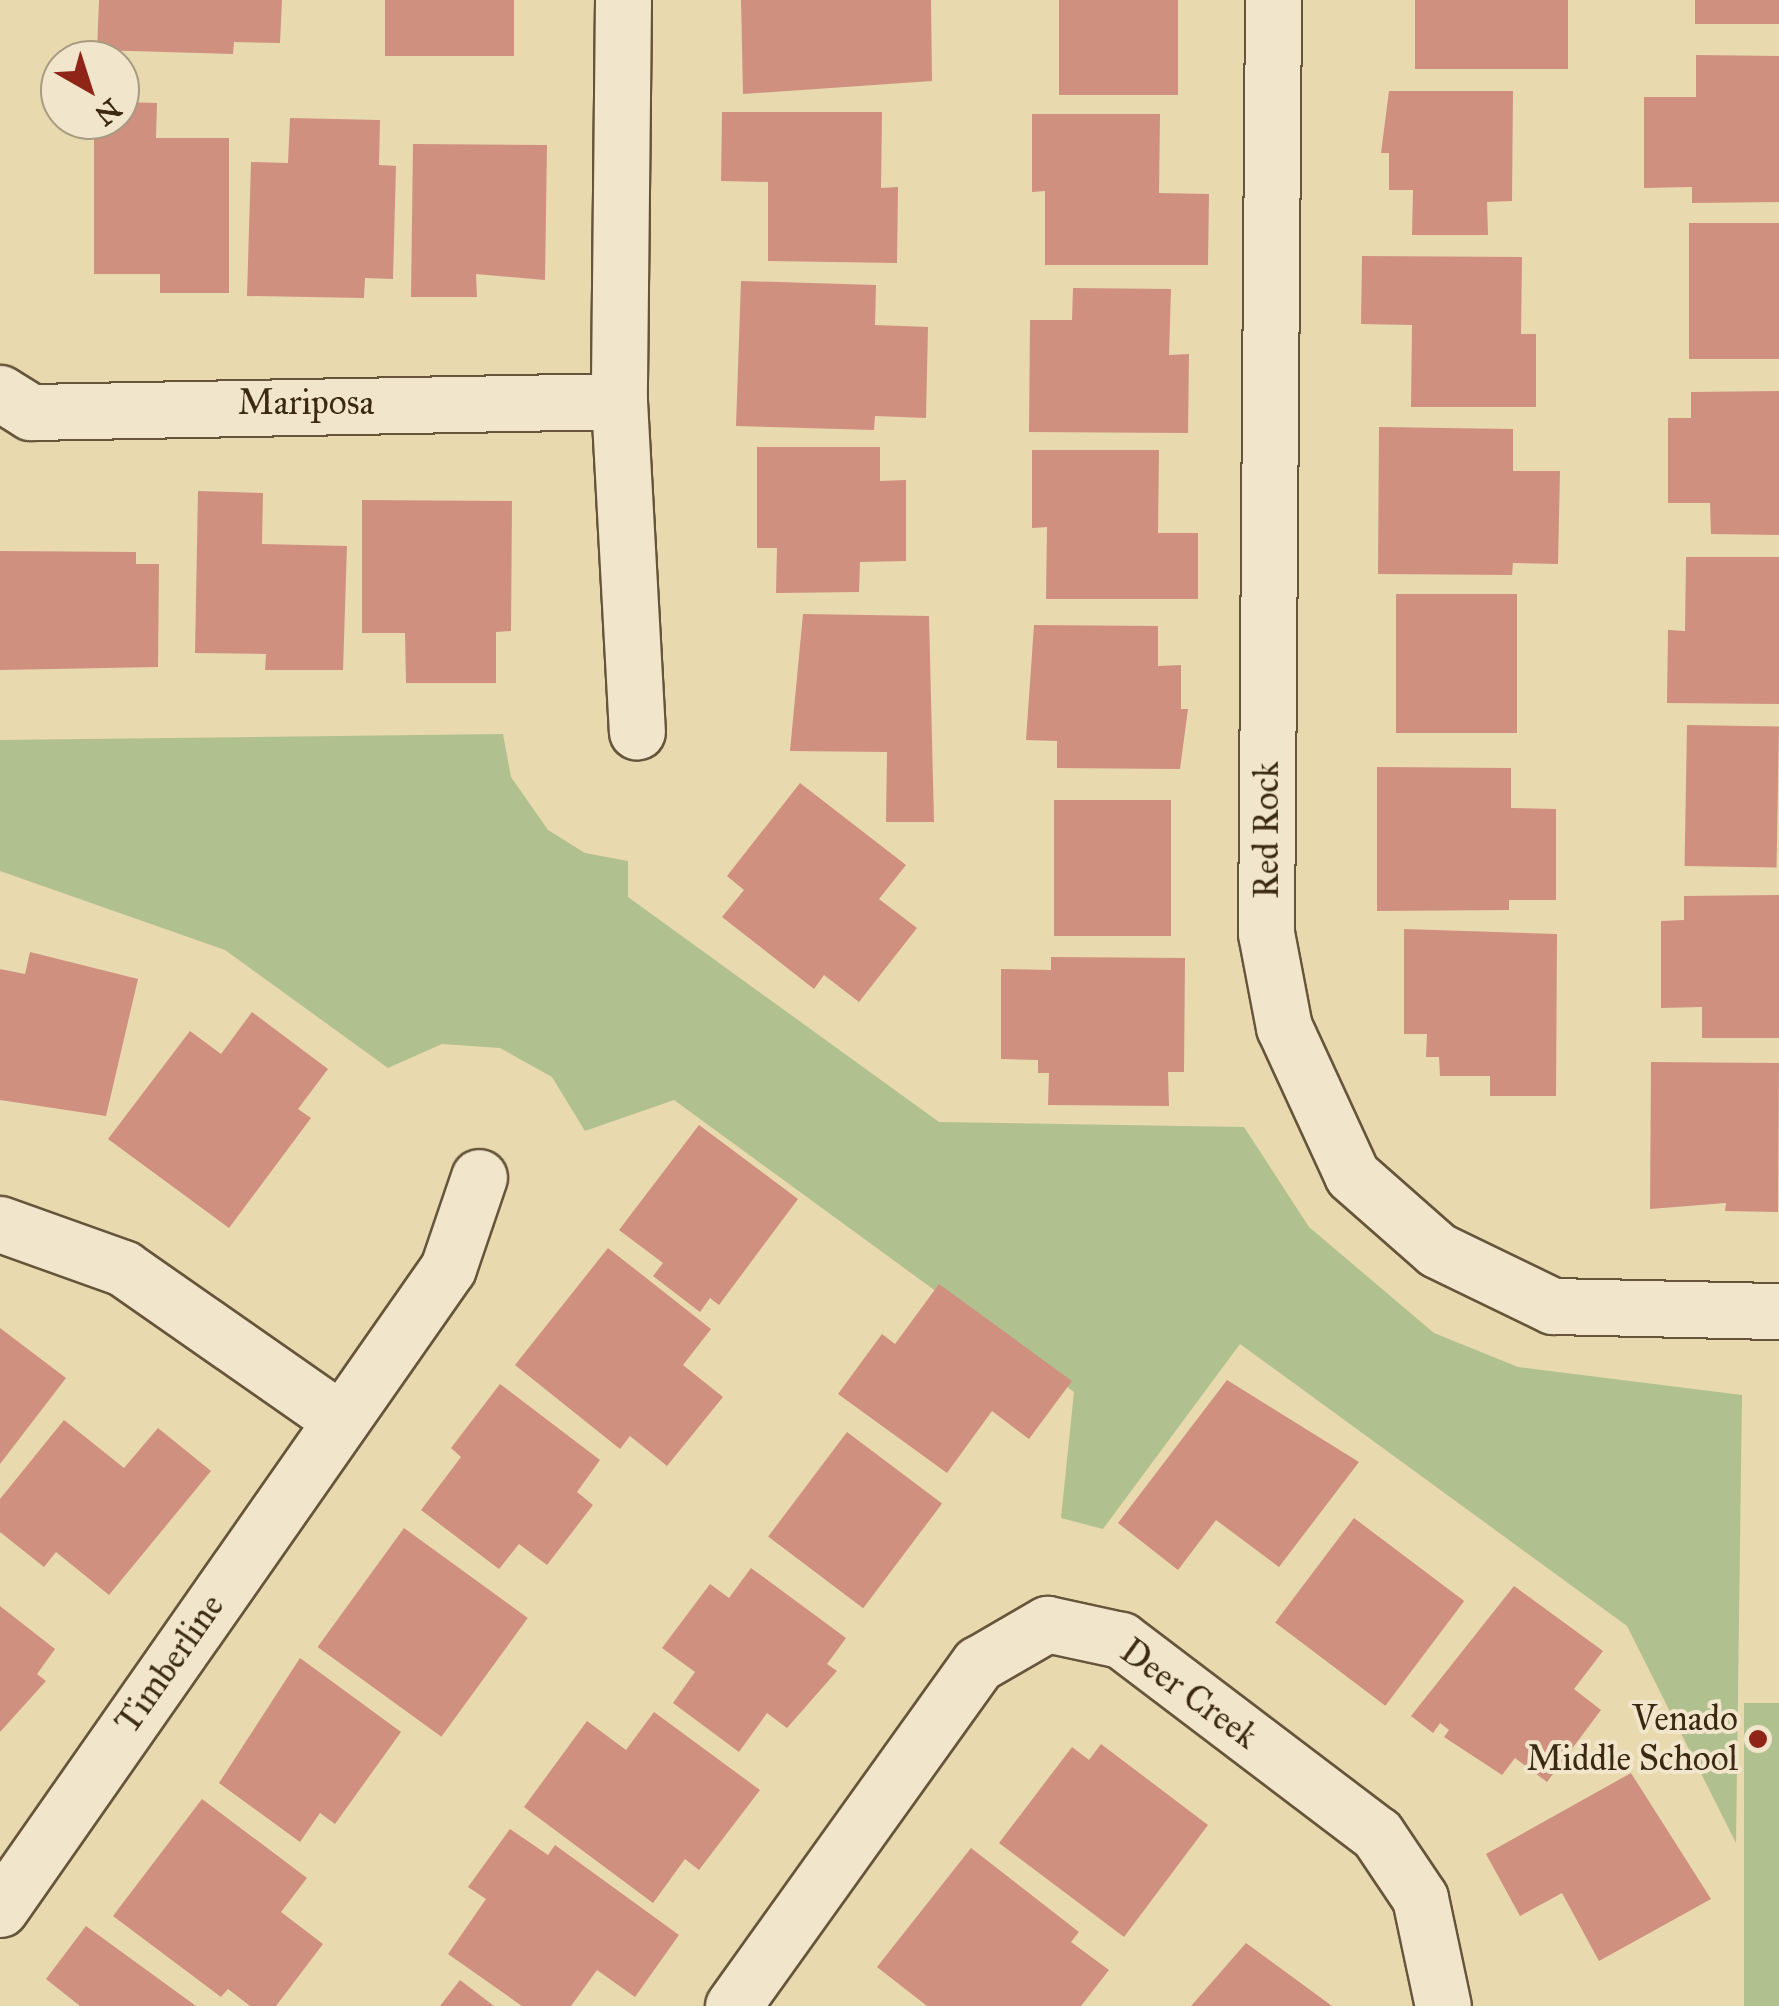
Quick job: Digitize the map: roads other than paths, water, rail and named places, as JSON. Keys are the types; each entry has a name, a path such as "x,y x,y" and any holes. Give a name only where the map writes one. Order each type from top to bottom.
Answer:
{"street":[{"path":"623,0 619,401 637,732"},
{"name":"Red Rock","path":"1273,0 1266,934 1284,1027 1352,1175 1437,1250 1553,1306 1779,1311"},
{"name":"Mariposa","path":"0,394 31,412 619,401"},
{"name":"Timberline","path":"0,1908 448,1268 480,1177"},
{"path":"0,1224 124,1268 341,1420"},
{"name":"Deer Creek","path":"733,2006 978,1664 1047,1624 1121,1640 1377,1834 1420,1898 1443,2006"}],"place":[{"name":"Venado Middle School","path":"1758,1739"}]}
